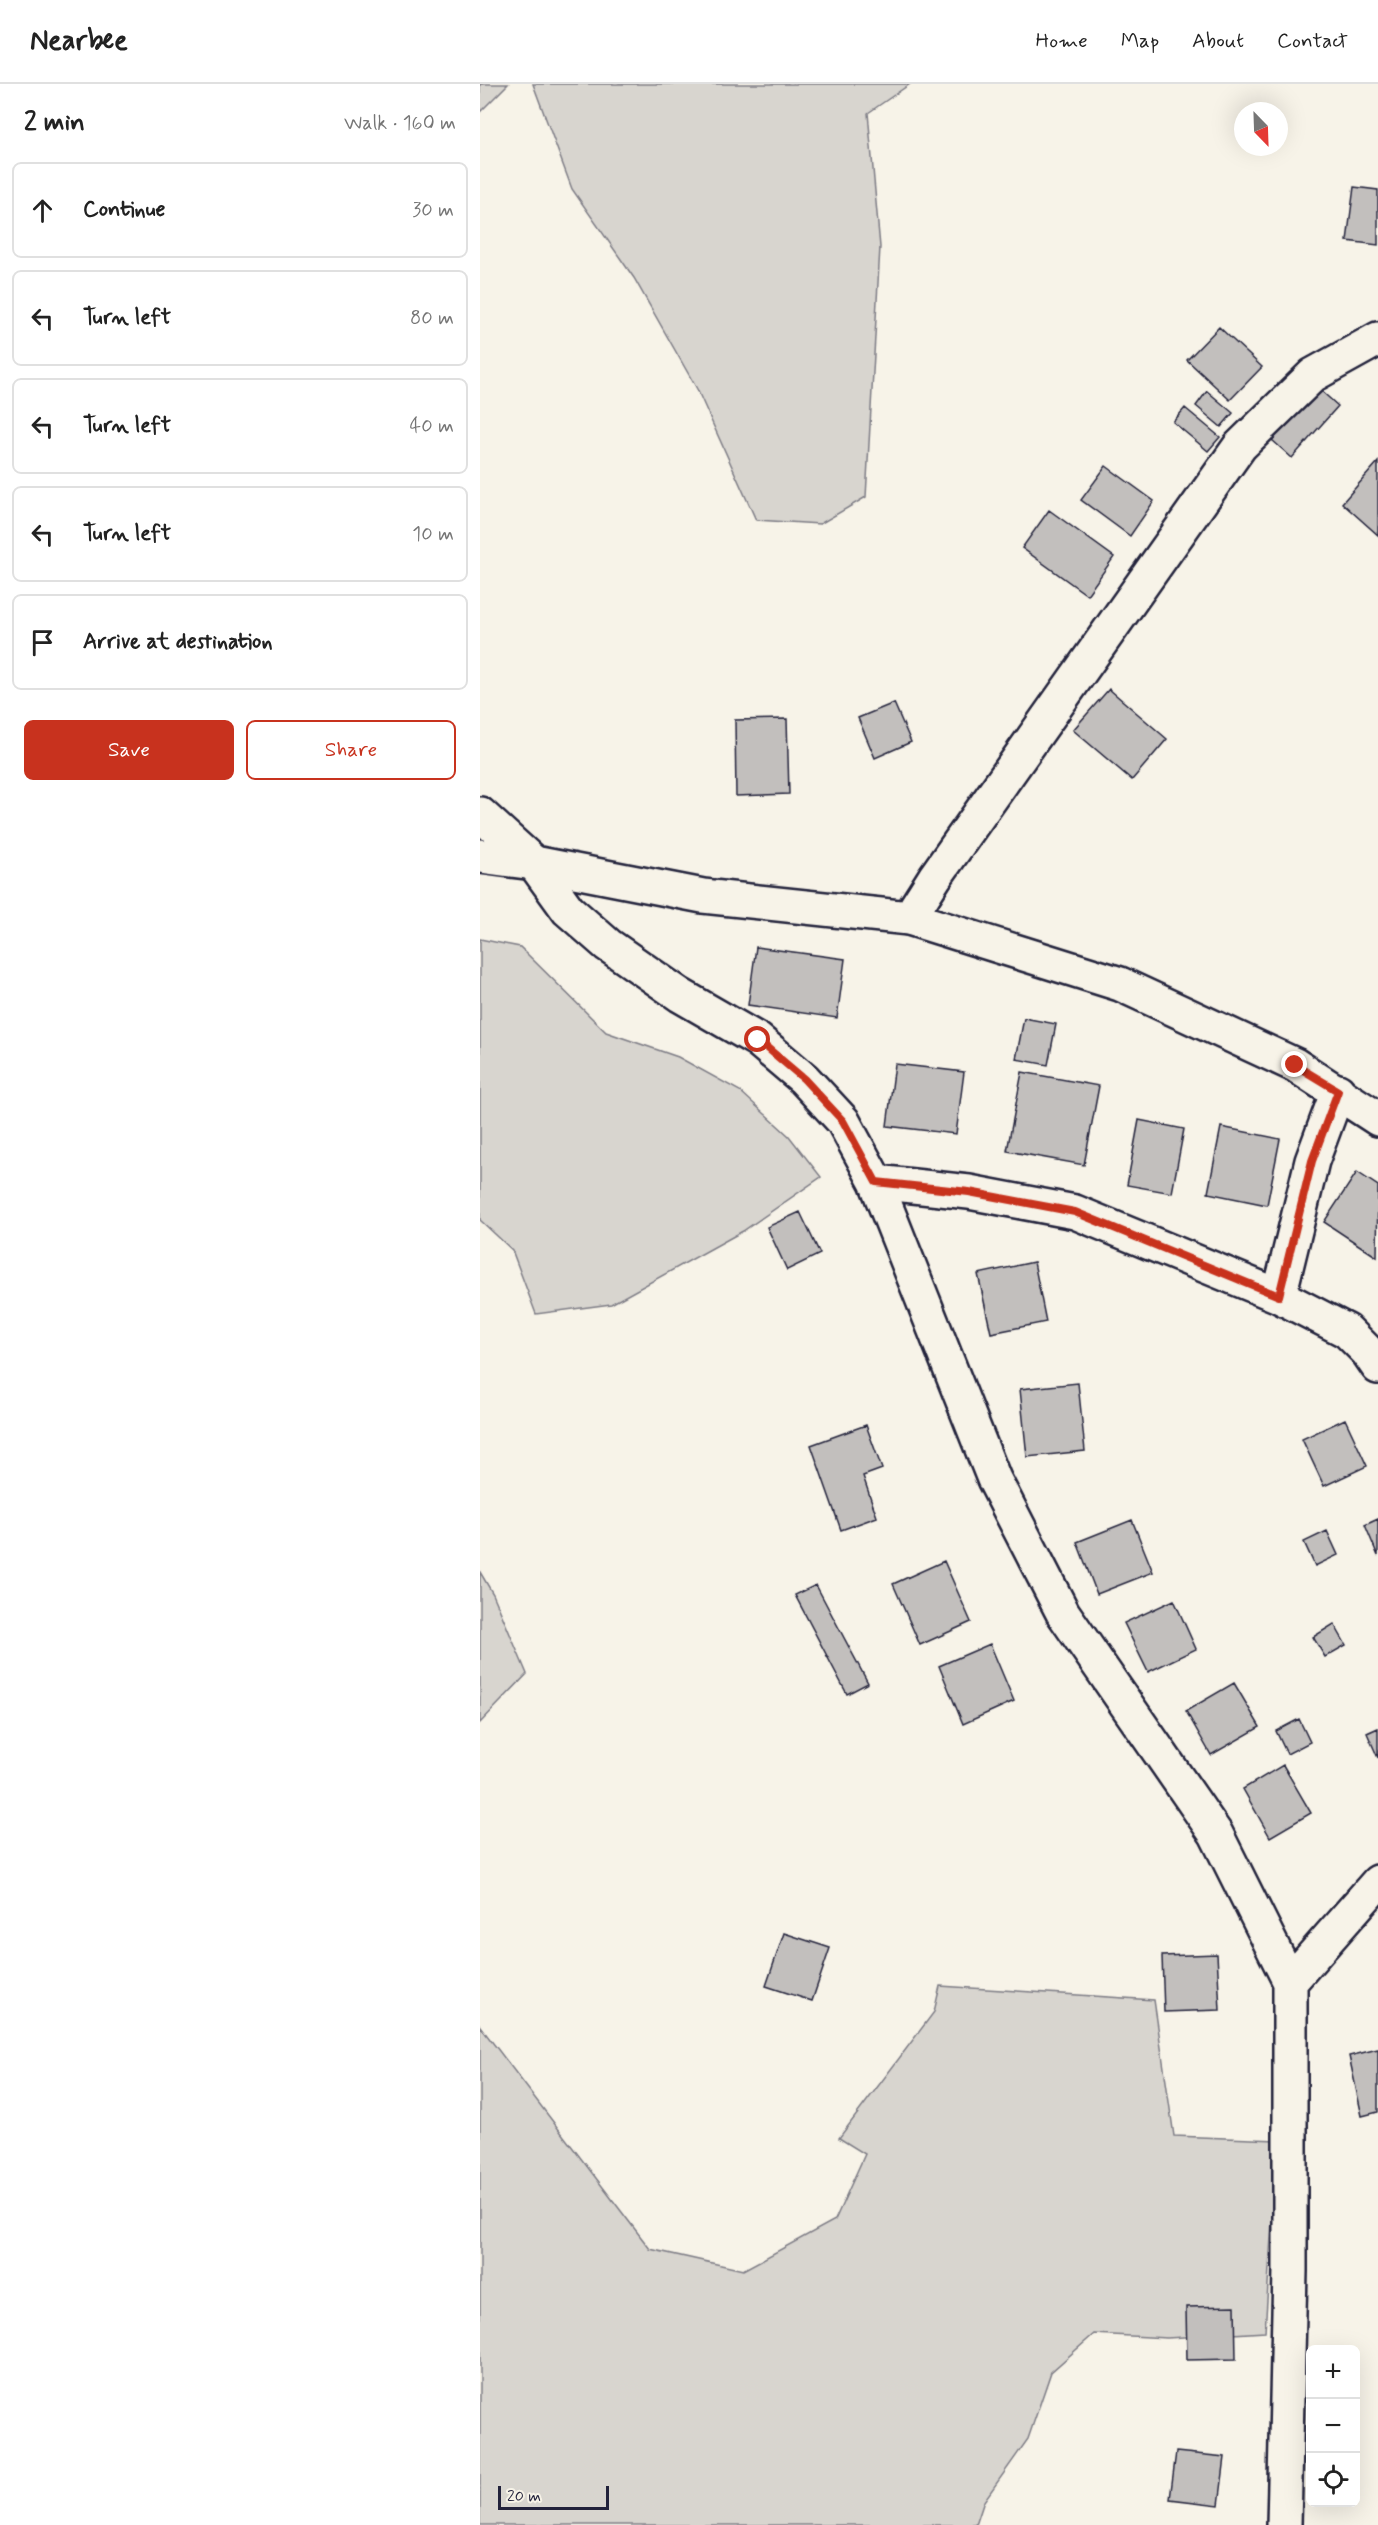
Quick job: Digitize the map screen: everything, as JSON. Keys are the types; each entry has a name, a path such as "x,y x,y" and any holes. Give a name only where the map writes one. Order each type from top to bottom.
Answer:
{"street":[{"path":"909,918 935,877 1240,446 1313,375 1378,339"},
{"path":"480,814 534,862 568,910 608,945 680,995 758,1040 804,1079 843,1121 876,1182 994,1479 1058,1603 1216,1834 1290,1982 1290,2271 1284,2525"},
{"path":"480,856 534,862 703,896 909,918 1120,984 1295,1065 1378,1119"},
{"path":"1279,1296 1312,1161 1338,1091"},
{"path":"876,1182 969,1192 1075,1212 1279,1296 1347,1331 1367,1351 1378,1367"},
{"path":"1290,1982 1378,1882"}],"shaded area":[{"path":"480,84 508,84 480,112"},
{"path":"533,84 910,84 868,113 880,247 866,497 820,524 756,520 697,389 634,278 572,189"},
{"path":"480,939 520,947 606,1032 678,1057 740,1091 789,1136 821,1177 743,1231 611,1304 536,1314 512,1250 480,1220"},
{"path":"480,1572 493,1594 527,1674 480,1723"},
{"path":"940,1986 1154,2000 1174,2136 1277,2140 1265,2332 1167,2338 1094,2334 1051,2372 1028,2439 984,2501 976,2525 480,2525 480,2026 650,2249 743,2270 835,2220 865,2154 839,2138 934,2012"}],"building":[{"path":"1354,187 1378,190 1378,245 1347,241"},
{"path":"1219,327 1262,367 1230,400 1187,360"},
{"path":"1318,388 1338,406 1292,458 1272,440"},
{"path":"1207,391 1233,413 1221,427 1196,406"},
{"path":"1185,408 1220,437 1208,451 1173,422"},
{"path":"1378,462 1378,535 1342,503"},
{"path":"1106,466 1154,501 1130,536 1081,500"},
{"path":"1049,510 1114,557 1087,595 1022,548"},
{"path":"1109,689 1167,739 1132,780 1073,730"},
{"path":"894,703 911,742 875,758 858,718"},
{"path":"787,719 789,794 736,796 735,720"},
{"path":"756,947 845,959 837,1018 748,1005"},
{"path":"1024,1018 1056,1024 1048,1065 1016,1059"},
{"path":"895,1064 964,1072 956,1134 887,1126"},
{"path":"1022,1072 1099,1086 1084,1165 1007,1151"},
{"path":"1139,1120 1184,1129 1172,1193 1127,1185"},
{"path":"1221,1127 1280,1139 1267,1205 1208,1193"},
{"path":"1357,1172 1378,1186 1377,1257 1324,1222"},
{"path":"800,1212 820,1254 787,1270 767,1227"},
{"path":"1034,1262 1046,1322 991,1333 978,1274"},
{"path":"1078,1383 1085,1451 1027,1457 1020,1389"},
{"path":"1345,1419 1367,1466 1324,1486 1302,1439"},
{"path":"866,1425 882,1469 863,1476 877,1517 841,1530 811,1445"},
{"path":"1378,1519 1378,1556 1365,1525"},
{"path":"1132,1520 1153,1572 1097,1594 1077,1542"},
{"path":"1327,1531 1338,1555 1315,1566 1304,1542"},
{"path":"944,1561 971,1622 920,1645 893,1584"},
{"path":"816,1585 868,1683 847,1694 795,1595"},
{"path":"1174,1600 1196,1649 1148,1672 1124,1623"},
{"path":"1334,1624 1346,1645 1325,1657 1313,1637"},
{"path":"990,1644 1014,1701 963,1724 939,1666"},
{"path":"1234,1683 1260,1727 1211,1755 1186,1711"},
{"path":"1299,1719 1310,1742 1287,1754 1276,1731"},
{"path":"1378,1728 1378,1758 1367,1733"},
{"path":"1283,1765 1311,1813 1270,1837 1243,1789"},
{"path":"784,1933 830,1948 812,2001 766,1986"},
{"path":"1217,1954 1220,2010 1164,2012 1162,1956"},
{"path":"1378,2049 1378,2112 1362,2116 1349,2056"},
{"path":"1235,2306 1236,2359 1187,2360 1186,2307"},
{"path":"1176,2452 1225,2457 1219,2505 1170,2499"}],"route":[{"path":"758,1040 804,1079 843,1121 876,1182 969,1192 1075,1212 1279,1296 1312,1161 1338,1091 1295,1065"}]}
